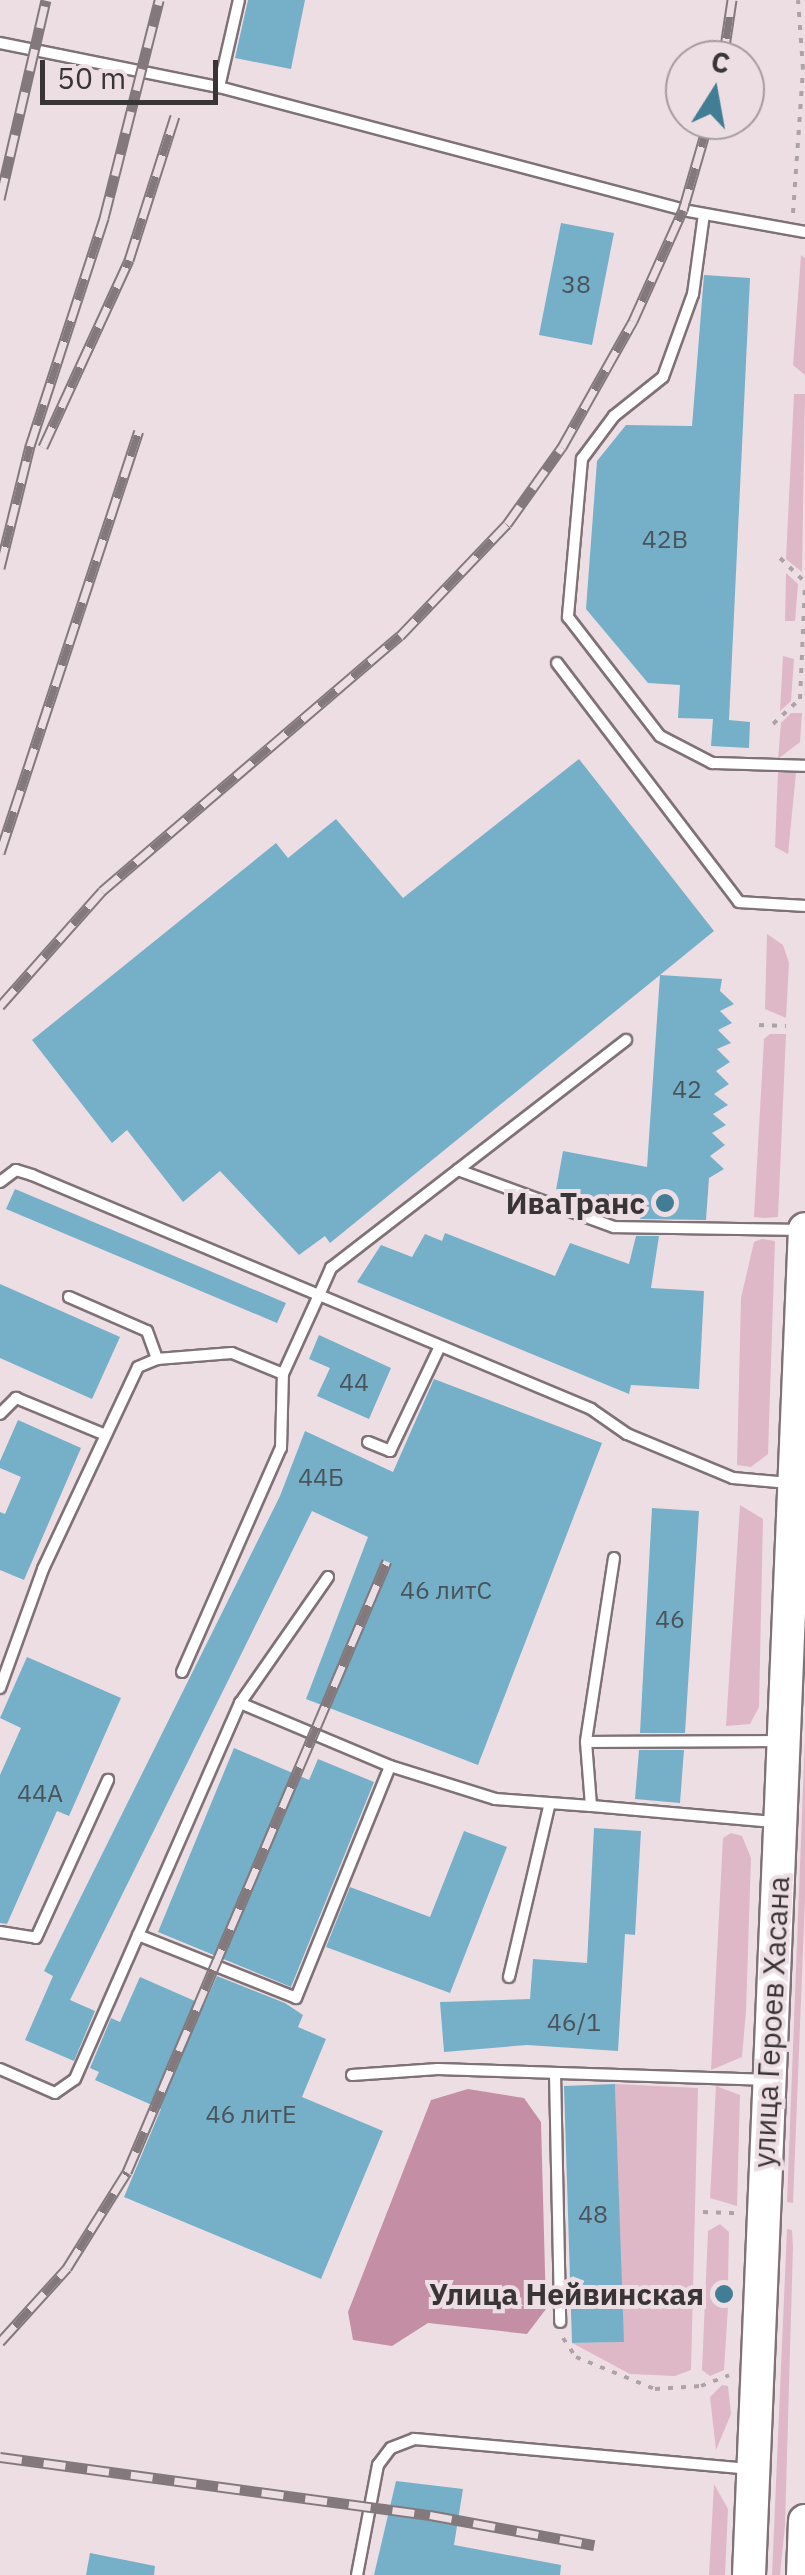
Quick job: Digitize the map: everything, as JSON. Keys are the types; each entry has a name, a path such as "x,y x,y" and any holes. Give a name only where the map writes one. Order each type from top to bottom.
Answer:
{"main road":[{"name":"улица Героев Хасана","path":"749,2575 780,1742 805,1229"},
{"path":"803,2575 805,2522"}],"lane":[{"path":"219,88 239,0"},
{"path":"0,43 219,88 704,214 805,232"},
{"path":"704,214 693,294 663,377 614,416 582,459 568,617 660,736 712,763 805,766"},
{"path":"557,663 740,902 805,906"},
{"path":"182,1672 281,1448 284,1374 331,1268 626,1040"},
{"path":"0,1182 16,1170 32,1175 440,1346 733,1478 794,1484"},
{"path":"458,1170 614,1227 805,1229"},
{"path":"69,1296 146,1331 157,1359"},
{"path":"368,1442 390,1451 440,1346"},
{"path":"0,1688 127,1382 157,1359 232,1353 284,1374"},
{"path":"0,1414 16,1398 104,1434"},
{"path":"591,1806 586,1742 614,1558"},
{"path":"1,2071 38,2088 68,2090 240,1703 328,1578"},
{"path":"240,1703 390,1766 495,1799 780,1822"},
{"path":"586,1742 780,1742"},
{"path":"138,1935 296,1998 390,1766"},
{"path":"0,1932 36,1938 108,1780"},
{"path":"509,1977 549,1806"},
{"path":"352,2074 555,2073 769,2080"},
{"path":"555,2073 560,2322"},
{"path":"357,2575 378,2465 391,2448 414,2439 753,2469"}],"path":[{"path":"793,213 803,69 798,0"},
{"path":"773,724 800,699 805,583 780,558"},
{"path":"760,1025 786,1026"},
{"path":"560,2322 568,2350 633,2384 702,2386"}],"shaded area":[{"path":"801,255 805,258 805,375 793,365"},
{"path":"794,394 805,394 802,572 786,559"},
{"path":"786,573 798,584 795,621 785,621"},
{"path":"783,656 794,659 791,701 780,711"},
{"path":"791,713 802,713 800,742 778,759 781,723"},
{"path":"778,772 796,773 788,854 775,847"},
{"path":"767,934 783,945 789,963 786,1018 765,1009"},
{"path":"770,1034 786,1034 778,1217 765,1218 754,1217 764,1039"},
{"path":"775,1241 768,1454 751,1467 737,1465 741,1298 754,1242"},
{"path":"740,1505 763,1519 759,1707 750,1724 726,1726"},
{"path":"805,1736 805,1899 793,2203 787,2202"},
{"path":"731,1833 742,1836 751,1858 746,2011 742,2057 711,2070 723,1838"},
{"path":"615,2084 698,2088 691,2370 675,2376 630,2374 572,2343 623,2342"},
{"path":"716,2086 740,2095 737,2206 710,2198"},
{"path":"468,2089 524,2098 541,2122 546,2309 527,2334 428,2323 392,2346 353,2340 348,2312 431,2100"},
{"path":"720,2224 729,2232 728,2284 720,2284 719,2305 728,2307 724,2370 710,2376 702,2370 708,2231"},
{"path":"787,2229 792,2230 793,2247 785,2525 780,2575 772,2575"},
{"path":"722,2385 728,2386 731,2414 716,2450 710,2397"},
{"path":"714,2484 728,2509 725,2575 709,2575"}],"building":[{"path":"248,0 305,0 291,69 235,58"},
{"path":"561,223 614,233 592,345 539,335"},
{"path":"704,275 750,278 729,720 750,722 749,748 711,746 713,719 678,718 680,685 648,683 586,609 597,461 626,425 692,426"},
{"path":"579,759 714,931 330,1243 325,1236 299,1255 220,1171 183,1202 127,1130 112,1143 32,1040 276,843 288,858 336,819 403,898"},
{"path":"660,975 722,979 720,991 734,1004 720,1011 732,1023 718,1030 731,1043 717,1049 730,1062 716,1071 729,1084 714,1094 728,1105 713,1114 726,1125 712,1133 725,1145 710,1156 724,1169 709,1178 706,1220 640,1219 642,1207 556,1190 563,1151 647,1167"},
{"path":"15,1189 286,1303 277,1323 6,1209"},
{"path":"445,1233 555,1276 570,1243 629,1264 636,1236 659,1236 651,1288 704,1291 699,1389 631,1385 629,1394 357,1282 381,1245 412,1257 425,1234 442,1241"},
{"path":"0,1284 120,1337 92,1399 0,1358"},
{"path":"319,1335 391,1368 369,1419 317,1396 330,1368 309,1359"},
{"path":"434,1379 602,1443 478,1765 306,1699 368,1537 312,1511 70,2000 95,2011 74,2061 25,2040 53,1976 44,1971 280,1496 305,1431 393,1472"},
{"path":"18,1420 81,1448 24,1580 0,1570 0,1512 5,1514 21,1477 0,1468 0,1461"},
{"path":"652,1508 699,1511 685,1733 640,1733"},
{"path":"27,1657 121,1698 69,1816 57,1811 7,1924 0,1923 0,1775 21,1728 0,1718"},
{"path":"234,1748 309,1780 318,1759 374,1782 291,1987 158,1932"},
{"path":"639,1750 684,1750 680,1803 635,1799"},
{"path":"594,1828 641,1831 635,1935 625,1934 618,2051 527,2045 444,2052 440,2002 530,1999 533,1959 587,1963"},
{"path":"464,1831 507,1847 450,1993 326,1947 350,1887 430,1917"},
{"path":"217,1976 285,2003 303,2015 298,2027 326,2039 302,2097 383,2131 321,2279 124,2197 161,2109 95,2080 99,2072 90,2068 111,2018 120,2022 140,1977 204,2005"},
{"path":"615,2084 624,2342 572,2343 564,2086"},
{"path":"396,2481 463,2489 454,2545 561,2565 560,2575 374,2575"},
{"path":"90,2553 155,2566 154,2575 86,2575"}],"railway":[{"path":"0,199 46,0"},
{"path":"0,568 30,446 104,218 159,0"},
{"path":"726,40 732,0"},
{"path":"43,447 129,260 175,116"},
{"path":"0,1006 102,891 400,636 507,524 562,447 633,321 683,210 703,140"},
{"path":"0,853 139,431"},
{"path":"0,2342 67,2268 127,2172 387,1561"},
{"path":"0,2457 430,2515 594,2545"}],"place":[{"name":"ИваТранс","path":"665,1203"},
{"name":"Улица Нейвинская","path":"724,2294"}]}
